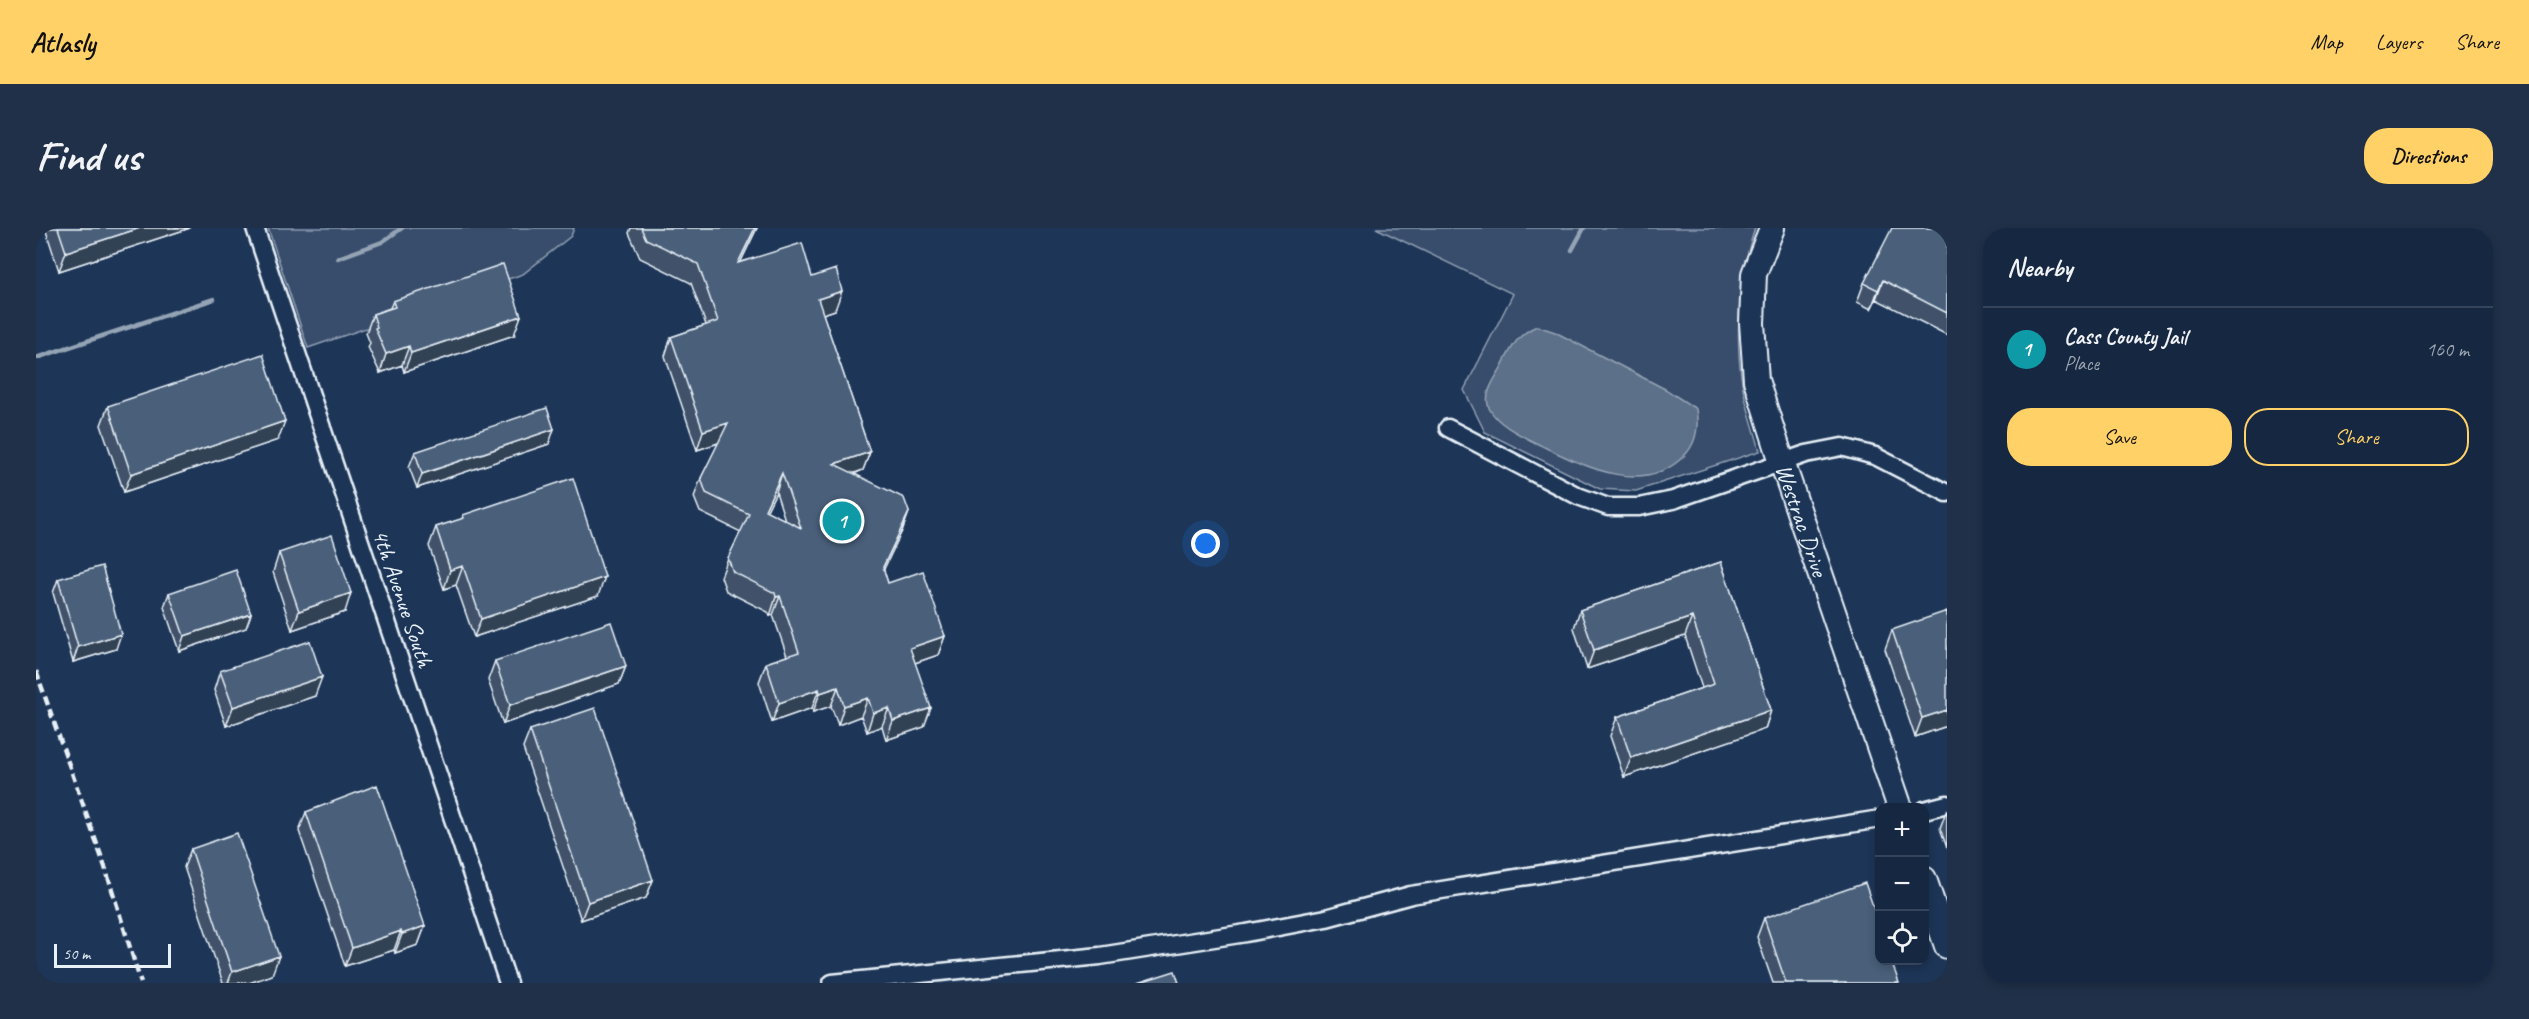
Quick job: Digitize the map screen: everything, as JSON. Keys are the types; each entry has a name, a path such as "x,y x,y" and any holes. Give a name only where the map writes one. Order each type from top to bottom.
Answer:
{"street":[{"name":"4th Avenue South","path":"255,228 508,983"},
{"name":"Westrac Drive","path":"1772,228 1754,274 1752,323 1756,380 1899,803"},
{"path":"1448,428 1578,496 1608,507 1640,507 1673,500 1782,462 1828,448 1842,447 1875,456 1947,493"},
{"path":"1929,809 1947,804"},
{"path":"832,983 1100,956 1326,918 1411,896 1875,820"},
{"path":"1929,894 1947,946"}],"shaded area":[{"path":"268,228 574,228 571,236 523,274 308,348"},
{"path":"1376,228 1755,228 1742,286 1739,349 1743,388 1760,451 1636,491 1600,489 1485,432 1464,390 1513,294"},
{"path":"1537,326 1555,332 1665,389 1696,409 1696,434 1692,446 1684,456 1668,468 1650,475 1613,474 1594,469 1526,438 1498,420 1489,408 1488,402 1493,381 1515,343 1524,333"}],"building":[{"path":"58,228 140,228 66,252"},
{"path":"641,228 755,228 738,263 802,243 812,277 836,269 842,291 818,299 870,452 834,464 904,498 909,512 883,567 888,583 923,571 945,636 910,648 931,708 893,721 889,708 873,713 868,698 844,706 838,687 820,693 819,689 779,703 766,663 799,652 780,596 776,597 775,593 733,572 728,558 749,514 706,493 701,478 728,423 703,431 671,337 718,321 698,264 646,239","holes":["782,473 801,528 765,510"]},
{"path":"1892,228 1947,228 1947,313 1883,280 1878,290 1864,283"},
{"path":"503,264 521,316 411,353 409,346 386,354 375,328 377,327 373,314 395,307 393,301"},
{"path":"263,354 285,421 131,474 108,406"},
{"path":"547,408 554,429 422,474 415,452"},
{"path":"573,478 605,577 481,619 463,566 450,570 436,527 464,518 463,515"},
{"path":"332,535 351,593 299,611 279,553"},
{"path":"1721,562 1771,710 1631,758 1617,717 1714,684 1692,617 1594,650 1580,610"},
{"path":"102,566 121,634 78,647 58,579"},
{"path":"236,570 251,614 184,636 169,593"},
{"path":"1947,611 1947,710 1922,718 1892,630"},
{"path":"611,622 626,666 510,705 495,661"},
{"path":"310,641 322,677 233,707 220,671"},
{"path":"595,708 653,880 588,902 530,730"},
{"path":"377,785 425,926 402,934 401,931 352,948 306,812"},
{"path":"237,833 279,956 232,972 191,849"},
{"path":"1865,883 1875,912 1875,965 1893,965 1899,983 1786,983 1764,918"},
{"path":"1175,971 1179,983 1137,983"}],"waterway":[{"path":"338,258 382,242 402,228"},
{"path":"1572,250 1584,228"},
{"path":"36,358 214,299"}],"railway":[{"path":"36,671 105,867 141,983"}],"place":[{"name":"Cass County Jail","path":"842,521"}]}
